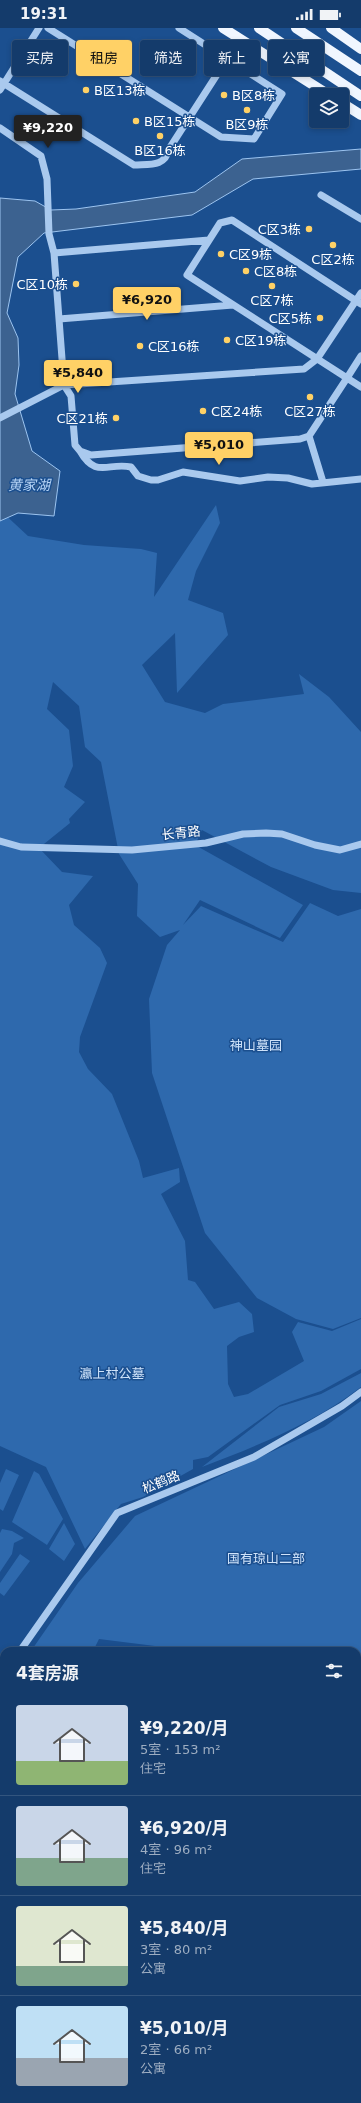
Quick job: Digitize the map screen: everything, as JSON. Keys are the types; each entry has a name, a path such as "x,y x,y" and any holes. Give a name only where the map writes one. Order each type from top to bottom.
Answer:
{"main road":[{"path":"223,28 318,88"},
{"path":"259,28 361,96"},
{"path":"296,28 361,71"},
{"path":"331,28 361,49"},
{"path":"349,107 361,115"}],"street":[{"path":"39,28 1,85 134,165 157,164 165,160 169,149 216,76"},
{"path":"48,28 221,137 254,139 282,94 254,76"},
{"path":"179,28 204,44"},
{"path":"0,128 41,156 47,179 49,234 54,253 64,385 71,396 75,444 91,466 98,468 131,467 144,480 158,480 183,472 240,481 268,477 288,478 304,483 361,479"},
{"path":"321,195 361,219"},
{"path":"359,302 232,220 220,223 186,275 361,387"},
{"path":"54,253 209,240"},
{"path":"0,418 64,385 304,369 317,359 359,302 361,293"},
{"path":"59,319 233,305"},
{"path":"80,451 91,455 300,439 309,436 361,356"},
{"path":"309,436 323,482"},
{"name":"长青路","path":"0,841 22,847 132,850 206,843 243,834 266,833 282,834 315,845 340,850 361,844"},
{"name":"松鹤路","path":"23,1647 116,1513 254,1457 342,1406 361,1392"}],"green space":[{"path":"216,505 220,523 196,571 188,600 223,613 228,635 177,693 175,633 142,665 165,702 205,713 223,704 304,694 299,674 329,697 361,732 361,893 333,890 271,867 202,830 195,845 303,905 280,938 200,900 183,925 201,906 283,942 310,903 338,916 361,909 361,1318 333,1329 296,1319 257,1298 205,1233 152,1073 149,999 167,945 180,930 160,937 137,916 138,884 119,854 101,762 85,747 79,706 53,682 47,709 69,730 73,766 64,787 85,802 69,819 70,823 39,848 62,872 93,876 69,905 74,925 100,948 107,963 80,1037 79,1052 88,1069 112,1094 139,1161 143,1178 179,1168 180,1182 161,1194 185,1241 188,1280 195,1282 214,1309 239,1302 252,1314 254,1332 239,1337 227,1346 228,1384 234,1397 248,1394 304,1361 292,1332 298,1322 332,1331 361,1319 361,1369 321,1391 280,1405 208,1457 193,1460 193,1469 143,1497 121,1504 85,1549 46,1467 0,1446 0,510 28,536 84,545 141,549 157,553 154,597"},
{"path":"361,1373 361,1387 324,1412 284,1433 202,1467 279,1407 321,1394"},
{"name":"国有琼山二部","path":"361,1401 361,1647 163,1647 99,1639 95,1647 34,1647 78,1583 135,1516 324,1427"},
{"path":"6,1469 19,1475 3,1511 0,1509 0,1483"},
{"path":"34,1471 39,1474 63,1519 47,1545 12,1522"},
{"path":"64,1523 75,1544 64,1561 49,1549"},
{"path":"2,1529 12,1531 24,1538 14,1543 12,1554 0,1572 0,1533"},
{"path":"20,1554 30,1561 4,1596 0,1593 0,1583"}],"water":[{"name":"黄家湖","path":"361,149 361,169 253,179 192,215 44,233 18,257 7,313 18,338 19,365 15,394 32,451 60,471 54,516 18,513 0,521 0,198 35,201 51,210 76,209 195,192 242,159"}],"place":[{"name":"B区13栋","path":"86,90"},
{"name":"B区8栋","path":"224,95"},
{"name":"B区9栋","path":"247,110"},
{"name":"B区15栋","path":"136,121"},
{"name":"B区16栋","path":"160,136"},
{"name":"C区3栋","path":"309,229"},
{"name":"C区2栋","path":"333,245"},
{"name":"C区9栋","path":"221,254"},
{"name":"C区8栋","path":"246,271"},
{"name":"C区10栋","path":"76,284"},
{"name":"C区7栋","path":"272,286"},
{"name":"C区5栋","path":"320,318"},
{"name":"C区19栋","path":"227,340"},
{"name":"C区16栋","path":"140,346"},
{"name":"C区27栋","path":"310,397"},
{"name":"C区24栋","path":"203,411"},
{"name":"C区21栋","path":"116,418"}],"park label":[{"name":"神山墓园","path":"256,1045"},
{"name":"瀛上村公墓","path":"112,1373"}]}
